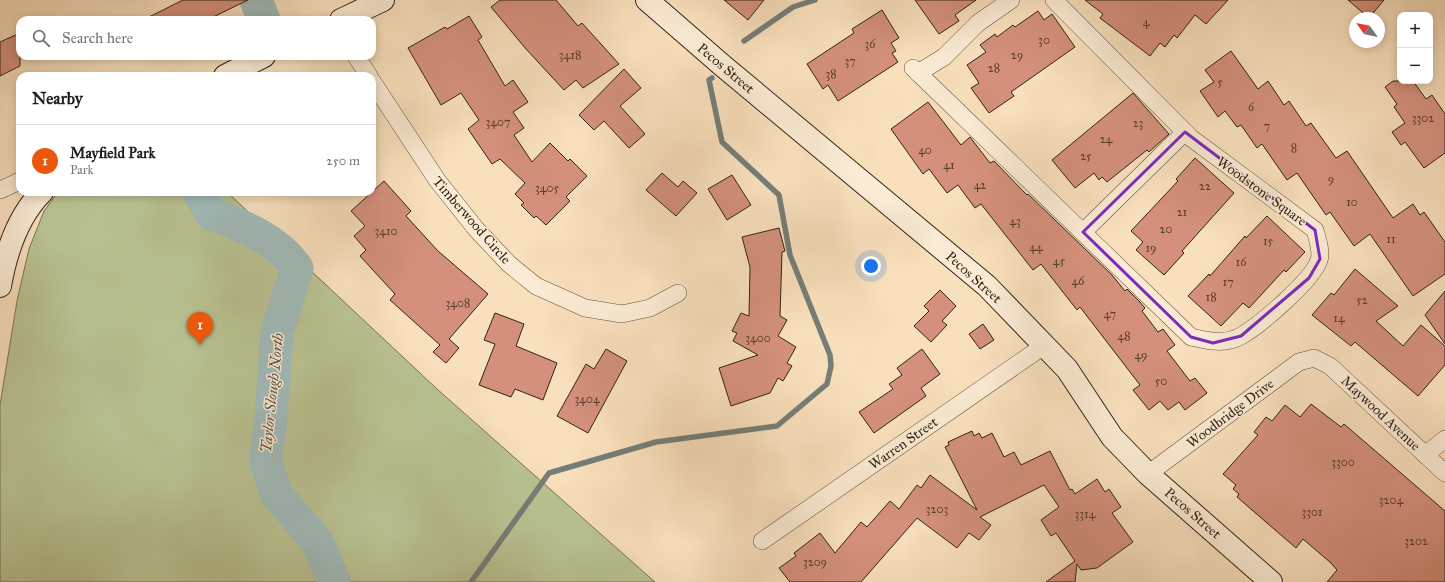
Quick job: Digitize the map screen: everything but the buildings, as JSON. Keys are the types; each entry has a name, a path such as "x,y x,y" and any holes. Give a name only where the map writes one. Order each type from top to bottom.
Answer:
{"street":[{"path":"349,16 383,0"},
{"name":"Pecos Street","path":"647,0 723,66 986,286 1067,369 1112,437 1148,474 1271,582"},
{"name":"Woodstone Square","path":"1011,0 978,23 944,57 915,70 1191,337 1213,343 1241,336 1282,304 1309,278 1320,259 1315,230 1191,138 1054,0"},
{"path":"233,72 256,60"},
{"path":"359,60 366,72"},
{"name":"Timberwood Circle","path":"376,86 436,180 476,229 509,264 536,286 585,308 622,314 650,308 678,293"},
{"path":"1083,232 1185,132"},
{"path":"0,190 16,183"},
{"path":"0,286 4,262 15,231 38,196"},
{"name":"Warren Street","path":"762,541 1045,345"},
{"name":"Woodbridge Drive","path":"1148,474 1299,362 1314,358"},
{"name":"Maywood Avenue","path":"1314,358 1330,366 1445,473"},
{"path":"1425,455 1445,439"}],"highlighted area":[{"path":"1185,132 1315,230 1320,259 1309,278 1241,336 1213,343 1191,337 1083,232"}],"green space":[{"path":"55,196 231,196 437,389 655,582 0,582 0,405 17,301 29,249 44,211"}],"waterway":[{"name":"Taylor Slough North","path":"256,0 262,16"},
{"path":"744,41 793,7 815,0"},
{"path":"471,582 549,473 656,442 777,426 827,384 831,366 830,355 790,255 779,195 722,142 709,80 712,78"},
{"name":"Taylor Slough North","path":"201,196 211,214 235,223 270,242 280,249 297,268 277,332 270,430 265,461 277,495 317,541 334,582"}],"place":[{"name":"Mayfield Park","path":"200,345"}]}
